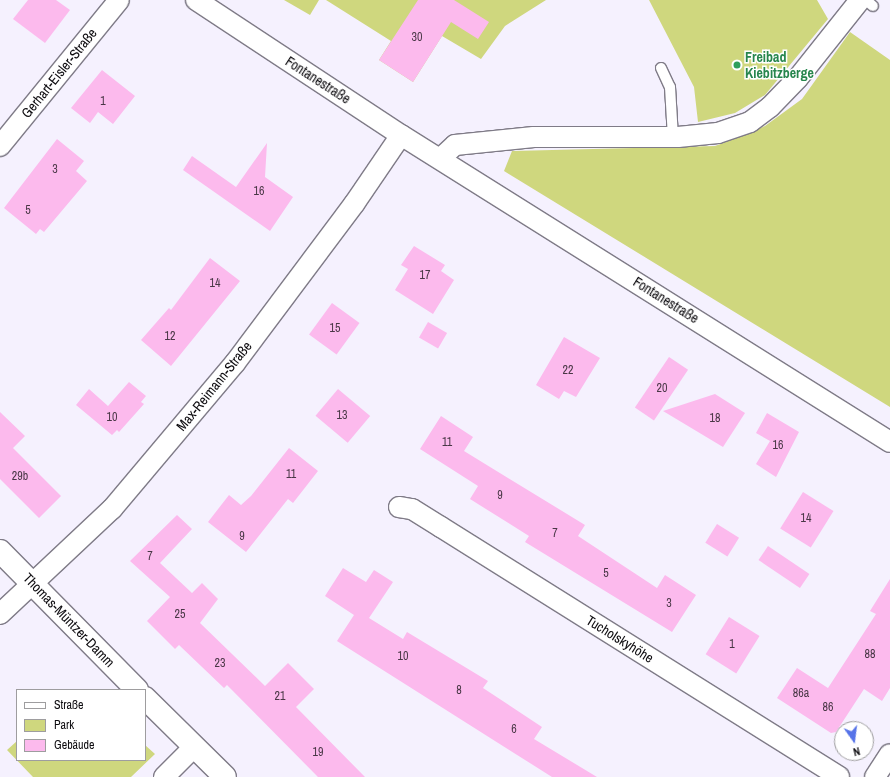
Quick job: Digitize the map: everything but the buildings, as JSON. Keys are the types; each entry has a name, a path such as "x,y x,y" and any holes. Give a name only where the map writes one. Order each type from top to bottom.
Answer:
{"street":[{"name":"Gerhart-Eisler-Straße","path":"0,146 119,0"},
{"name":"Fontanestraße","path":"196,0 401,135 441,158 890,442"},
{"path":"441,158 455,145 534,138 673,137 718,133 754,120 798,78 866,2"},
{"name":"Max-Reimann-Straße","path":"0,614 112,509 235,362 354,204 401,135"},
{"name":"Tucholskyhöhe","path":"399,507 412,509 839,777"},
{"name":"Thomas-Müntzer-Damm","path":"0,551 136,689"},
{"path":"146,699 225,777"},
{"path":"164,777 194,747"},
{"path":"875,777 890,754"}],"lane":[{"path":"660,68 670,87 673,137"}],"green space":[{"path":"284,0 319,0 310,15"},
{"path":"326,0 546,0 505,26 481,59 442,36 413,82 379,60 391,41"},
{"name":"Freibad Kiebitzberge","path":"649,0 817,0 828,19 765,95 735,113 698,122 694,87"},
{"path":"850,32 890,60 890,407 504,171 512,151 715,146 742,136 765,126 802,99"},
{"path":"16,742 16,759 7,750"},
{"path":"146,746 155,754 131,777 33,777 18,761 146,761"}],"place":[{"name":"Freibad Kiebitzberge","path":"737,65"}]}
